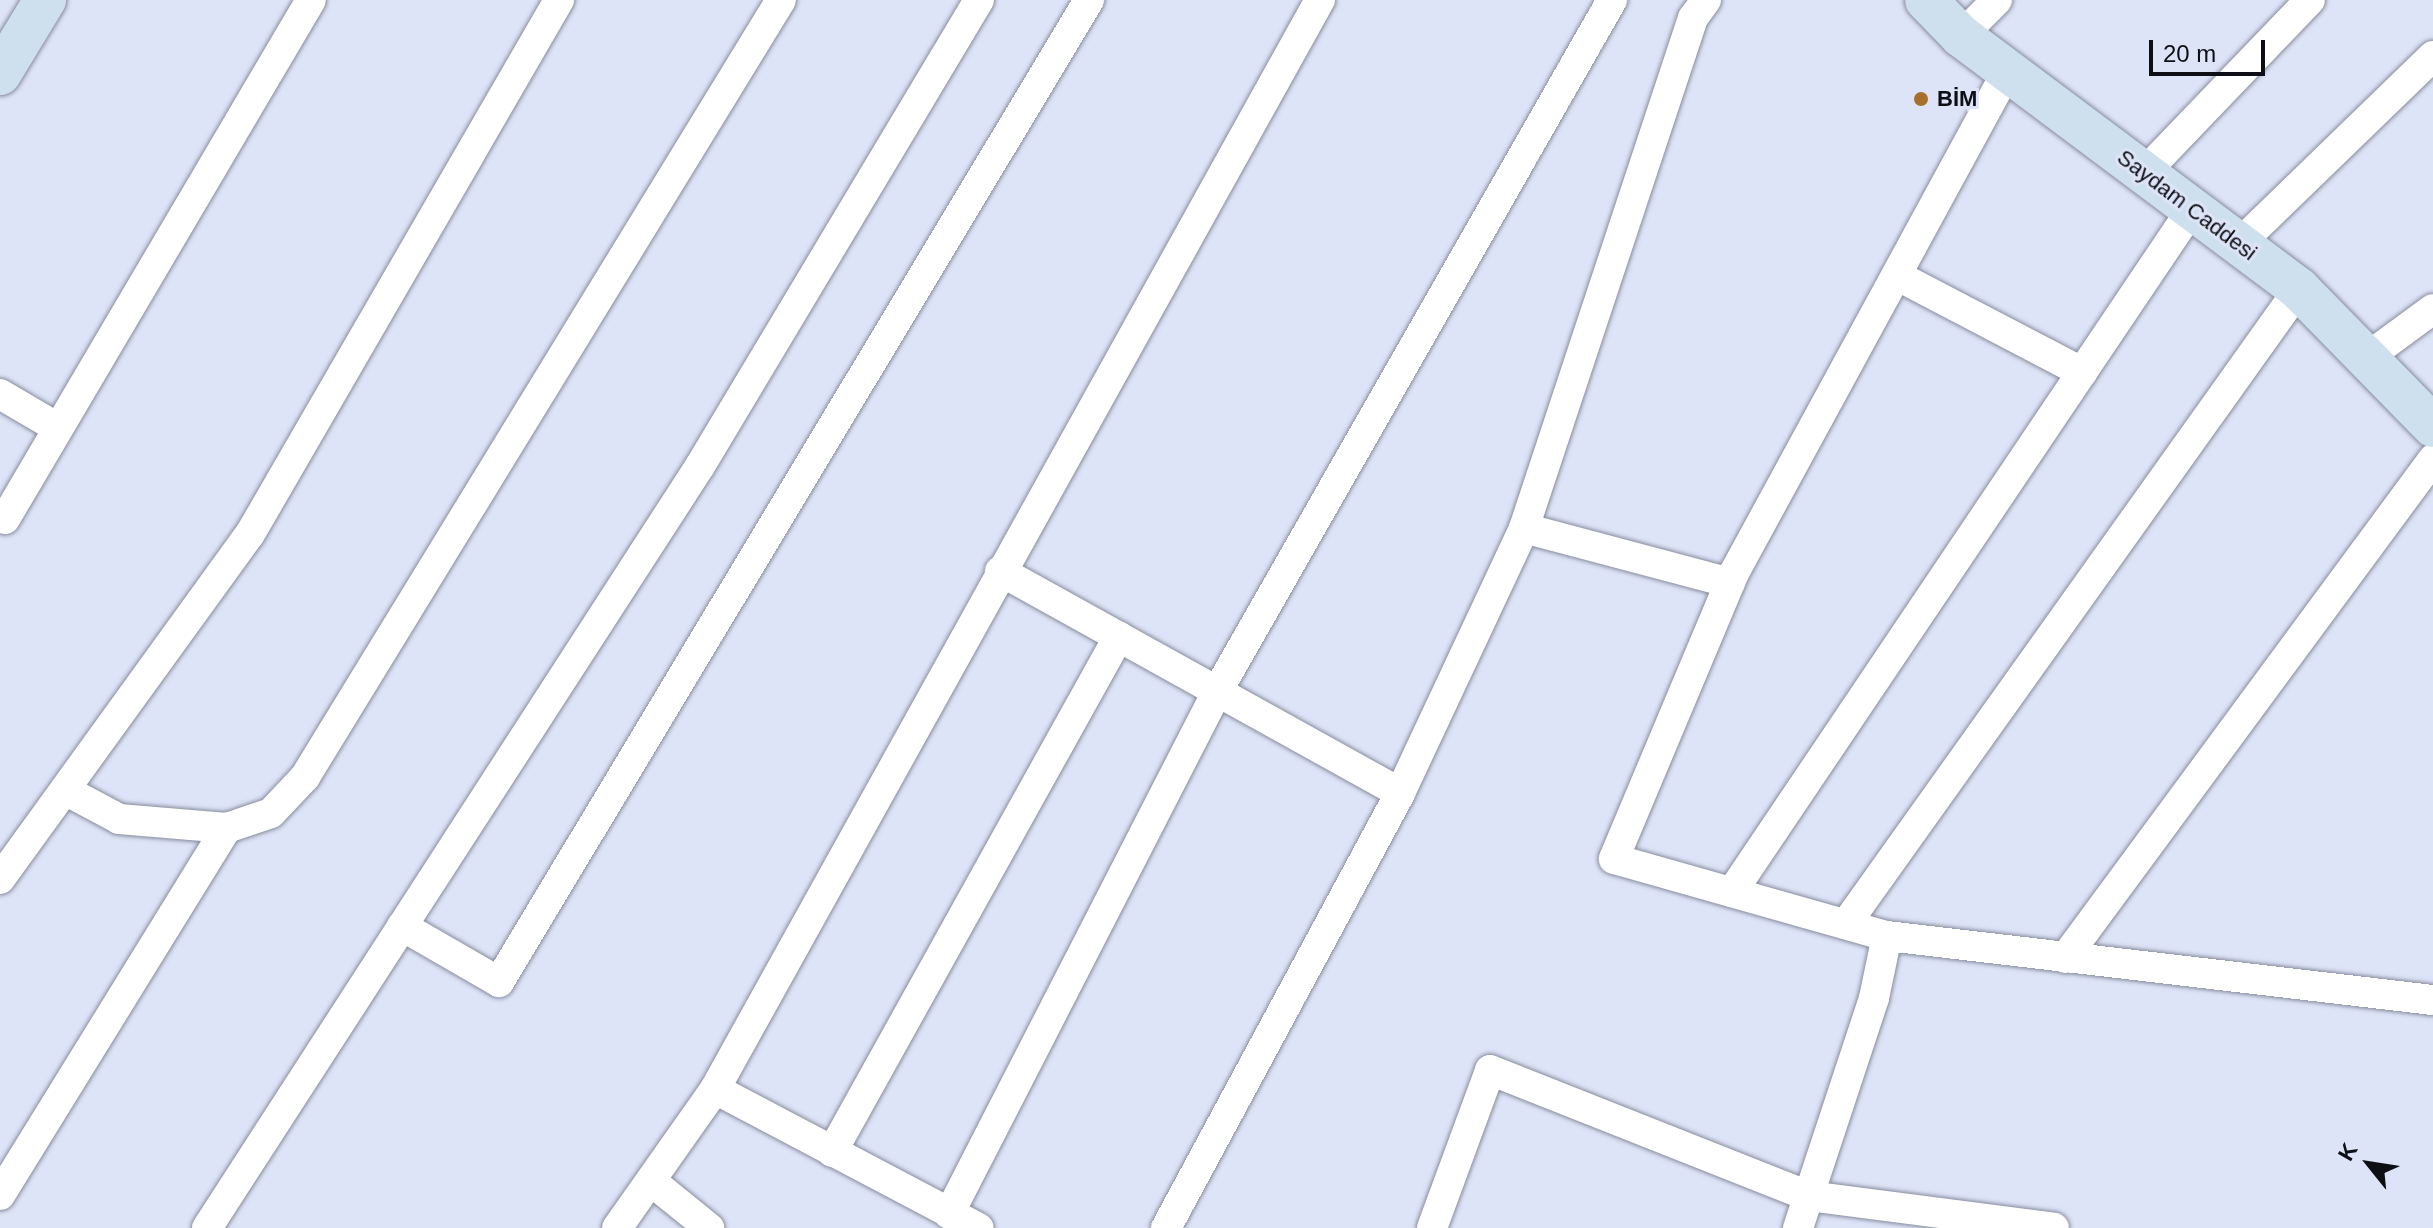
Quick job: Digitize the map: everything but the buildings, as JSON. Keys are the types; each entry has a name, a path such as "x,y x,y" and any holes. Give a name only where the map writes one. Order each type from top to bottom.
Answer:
{"main road":[{"path":"0,74 45,0"},
{"name":"Saydam Caddesi","path":"1926,0 1961,36 2009,68 2190,212 2299,289 2369,356 2433,426"}],"street":[{"path":"5,519 311,0"},
{"path":"0,879 250,534 559,0"},
{"path":"65,790 119,819 227,828 271,813 305,777 781,0"},
{"path":"207,1228 700,466 979,0"},
{"path":"402,926 499,982 1089,0"},
{"path":"617,1228 715,1089 1000,571 1320,0"},
{"path":"949,1214 1218,690 1612,0"},
{"path":"1166,1228 1400,793 1524,528 1693,18 1706,0"},
{"path":"1961,36 1997,0"},
{"path":"2143,174 2310,0"},
{"path":"2239,244 2433,56"},
{"path":"2009,68 1730,583 1614,859 1887,936 2433,1000"},
{"path":"1732,892 2190,212"},
{"path":"1898,276 2082,372"},
{"path":"1846,924 2299,289"},
{"path":"2369,356 2433,309"},
{"path":"0,394 58,428"},
{"path":"2065,958 2433,459"},
{"path":"1524,528 1730,583"},
{"path":"1000,571 1400,793"},
{"path":"832,1152 1119,636"},
{"path":"0,1195 227,828"},
{"path":"1798,1228 1887,936"},
{"path":"1432,1228 1490,1070 1809,1196 1989,1224 2054,1228"},
{"path":"715,1089 979,1228"},
{"path":"651,1181 709,1228"}],"place":[{"name":"BİM","path":"1921,99"}]}
